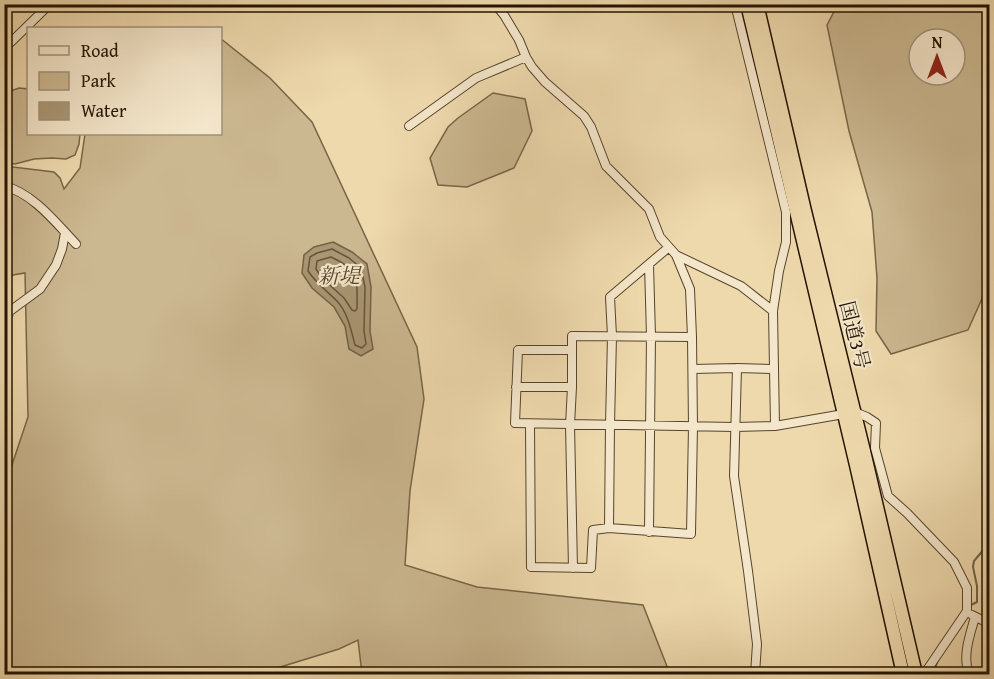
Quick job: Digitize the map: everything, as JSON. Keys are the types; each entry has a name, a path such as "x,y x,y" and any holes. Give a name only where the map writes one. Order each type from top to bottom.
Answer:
{"highway":[{"name":"国道3号","path":"747,4 917,675"},
{"name":"国道3号","path":"757,4 849,413 903,675"}],"street":[{"path":"4,43 10,42 50,4"},
{"path":"495,4 514,32 526,57 545,82 584,116 591,127 606,166 649,209 660,237 676,255 690,289 693,369 691,534 609,528 593,530 591,568 531,567 530,424"},
{"path":"735,4 786,212 786,242 772,311 775,426"},
{"path":"409,126 476,78 526,57"},
{"path":"4,186 26,195 76,244"},
{"path":"4,322 10,311 40,289 56,265 65,233"},
{"path":"609,528 612,336 610,297 669,247"},
{"path":"676,255 741,286 772,311"},
{"path":"649,265 651,336 649,532"},
{"path":"573,568 570,425 572,336 692,337"},
{"path":"4,343 4,352"},
{"path":"572,350 518,350 515,423 775,426 849,413 867,417 876,423 874,448 888,496 954,562 967,588 967,611 927,669 917,675"},
{"path":"737,368 734,476 757,644 755,675"},
{"path":"693,369 773,369"},
{"path":"516,387 572,387"},
{"path":"967,611 990,624"},
{"path":"969,675 967,652 975,617"}],"green space":[{"path":"838,4 989,5 989,283 968,330 891,354 876,331 877,278 872,212 849,131 827,25"},
{"path":"222,40 270,78 312,122 417,347 424,399 410,491 405,565 477,587 643,605 670,674 362,674 358,640 339,649 261,674 5,674 5,503 9,474 28,417 25,273 13,275 5,280 5,166 54,172 60,178 64,189 80,168 85,135 222,135"},
{"path":"19,88 27,89 27,135 80,135 75,155 66,159 34,159 15,164 5,163 5,93"},
{"path":"493,93 525,99 532,131 514,168 467,187 438,185 430,158 448,127"}],"water":[{"name":"新堤","path":"333,242 352,252 367,264 371,287 370,331 373,349 361,356 349,349 345,326 334,307 312,288 302,273 304,255 314,247"}],"waterway":[{"path":"969,606 977,602 974,561 990,542"},
{"path":"933,674 938,660"}]}
